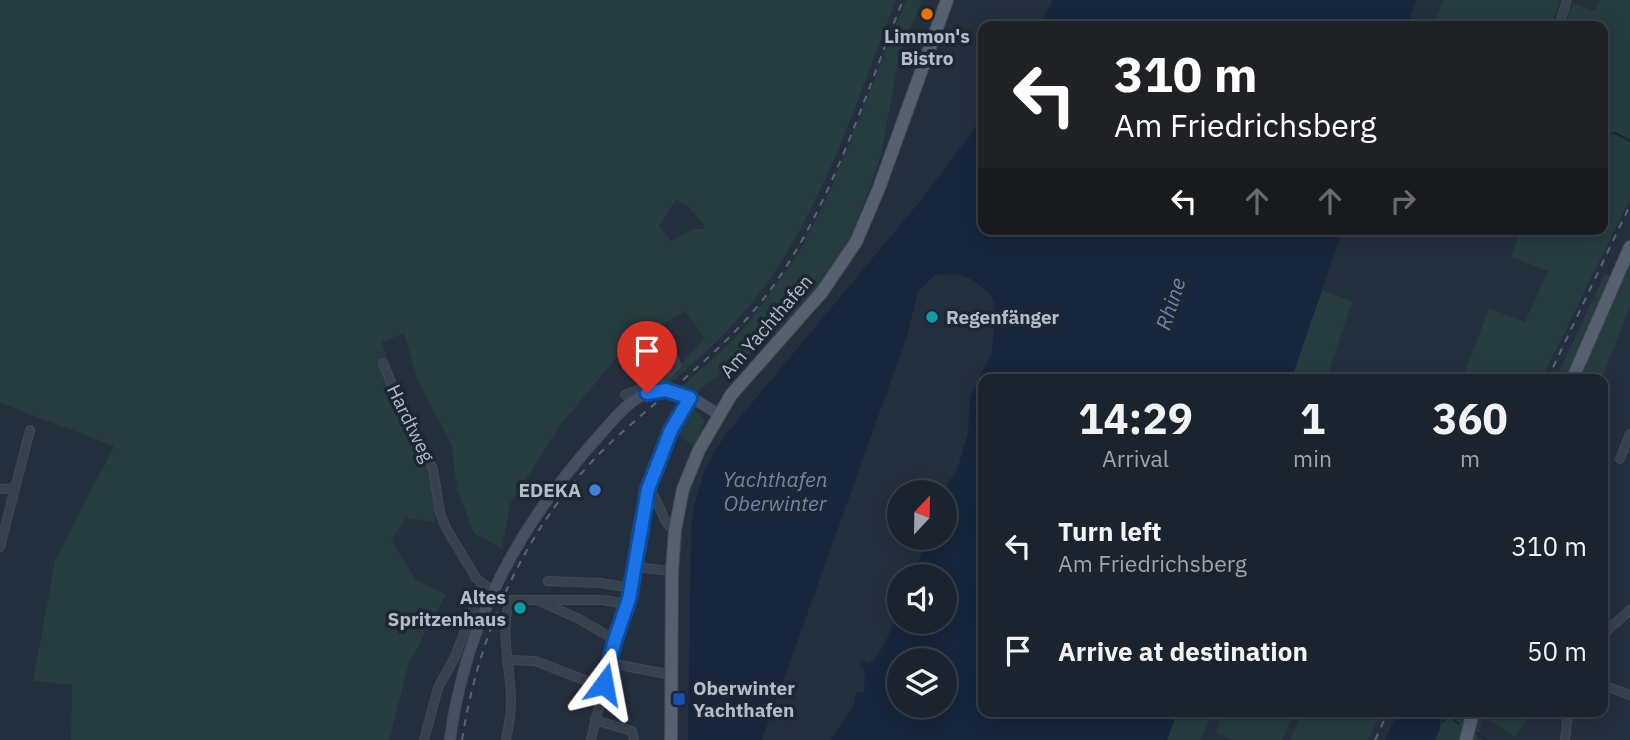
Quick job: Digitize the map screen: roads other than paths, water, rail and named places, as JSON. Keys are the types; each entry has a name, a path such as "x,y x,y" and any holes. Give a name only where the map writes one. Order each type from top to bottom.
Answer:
{"main road":[{"name":"Am Yachthafen","path":"671,740 672,571 675,530 687,479 718,414 838,271 863,227 947,0"},
{"path":"1575,374 1630,247"},
{"path":"1466,740 1472,717"}],"street":[{"path":"1561,21 1567,0"},
{"path":"625,395 640,389 663,362 674,359 676,365 655,390"},
{"name":"Hardtweg","path":"383,363 408,424 433,469 440,513 446,528 482,585 493,592"},
{"path":"450,740 467,662 493,592 521,537 554,488 638,397 655,390 666,390 690,398 718,414"},
{"path":"591,740 608,663 631,588 648,489 667,440 690,398"},
{"path":"0,547 30,430"},
{"path":"1619,459 1630,434"},
{"path":"0,489 15,488"},
{"path":"648,489 656,498 668,525 675,530"},
{"path":"635,567 672,571"},
{"path":"548,581 601,583 631,588"},
{"path":"424,740 438,688 454,657 482,585"},
{"path":"506,740 511,713 507,660 507,613 510,600 603,600 627,604"},
{"path":"537,600 579,619 615,640"},
{"path":"1608,630 1630,610"},
{"path":"507,660 535,661 587,681"},
{"path":"608,663 671,675"},
{"path":"1608,687 1630,695"},
{"path":"596,717 632,731 634,740"},
{"path":"1565,740 1567,717"}],"water":[{"path":"1053,0 1416,0 1410,21 1042,21"},
{"path":"978,125 978,235 1341,235 1293,374 981,374 992,352 995,311 993,299 971,279 955,274 935,275 918,292 907,336 762,740 688,740 691,529 704,472 726,434 921,200"},
{"path":"978,381 978,717 1175,717 1167,740 831,740 854,704 856,693 864,692 865,670 860,666 861,660 869,663 873,660 889,634 957,634 957,564 918,564 924,550 957,550 957,480 950,480 956,473 968,433 970,397"},
{"path":"1396,717 1441,717 1435,740 1385,740"}],"waterway":[{"path":"1608,134 1615,133 1630,141"},
{"path":"1442,722 1447,717"},
{"path":"1453,717 1459,724"},
{"path":"1477,733 1486,740"}],"railway":[{"path":"462,740 470,697 496,614 535,536 588,466 732,335 765,297 788,264 827,192 903,0"},
{"path":"1550,374 1630,205"},
{"path":"1375,740 1386,717"}],"place":[{"name":"Limmon's Bistro","path":"927,14"},
{"name":"Regenfänger","path":"932,317"},
{"name":"EDEKA","path":"595,490"},
{"name":"Altes Spritzenhaus","path":"520,608"},
{"name":"Oberwinter Yachthafen","path":"679,699"}],"water label":[{"name":"Rhine","path":"1171,304"},
{"name":"Yachthafen Oberwinter","path":"775,492"}]}
